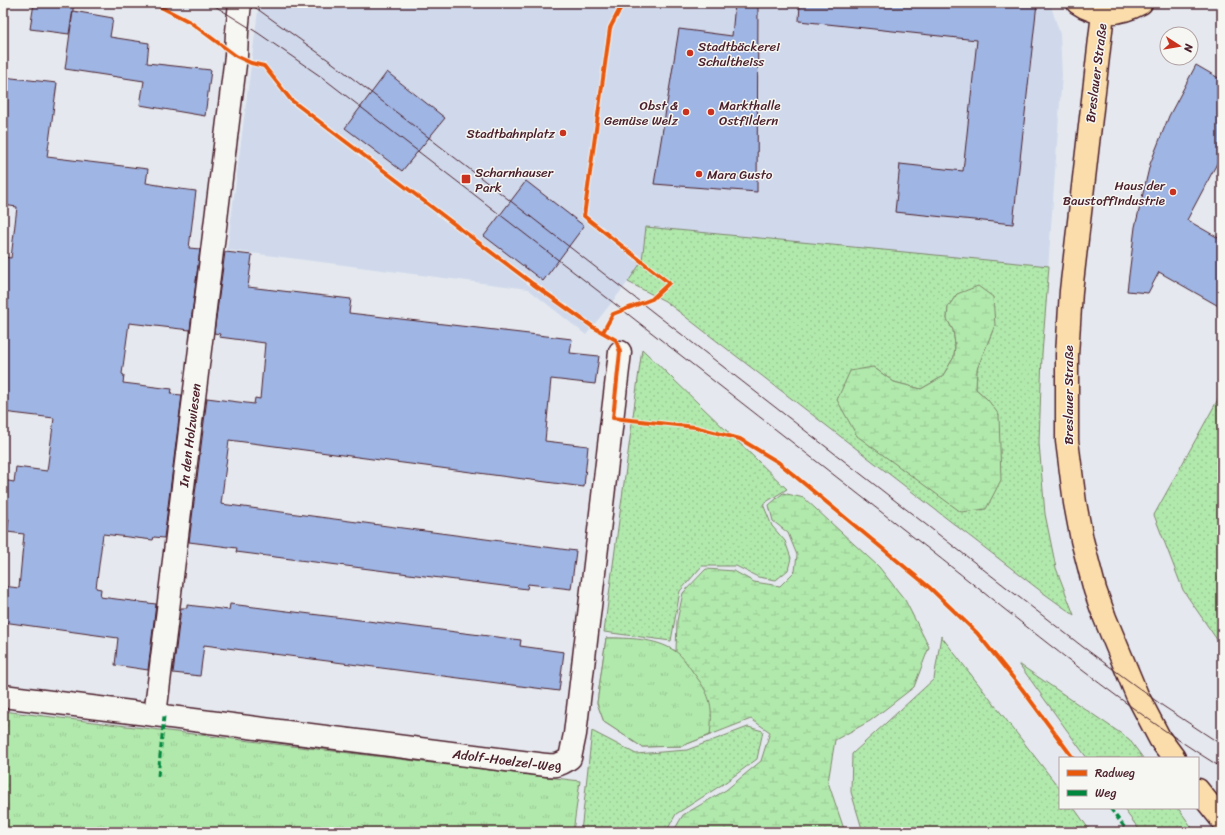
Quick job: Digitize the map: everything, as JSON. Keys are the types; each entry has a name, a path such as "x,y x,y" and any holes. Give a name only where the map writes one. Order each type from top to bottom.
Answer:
{"main road":[{"path":"1078,3 1086,8 1103,13 1117,13 1130,9 1141,3"},
{"name":"Breslauer Straße","path":"1103,13 1071,291 1067,355 1068,441 1075,503 1082,540 1105,618 1137,695 1160,738 1173,757"},
{"path":"1199,791 1222,820"}],"street":[{"name":"In den Holzwiesen","path":"155,715 236,56 240,3"},
{"name":"Adolf-Hoelzel-Weg","path":"155,715 538,764 561,764 570,758 575,734 620,352"},
{"path":"3,696 155,715"}],"shaded area":[{"path":"259,3 1049,3 1060,34 1062,75 1047,284 644,244 642,261 628,282 586,335 528,289 227,250"}],"green space":[{"path":"646,227 1049,266 1042,354 1039,443 1045,514 1056,568 1074,615 1042,592 665,301 628,282 642,261","holes":["957,294 995,325 977,369 976,389 988,400 837,400 873,367 894,382 921,389 942,377 954,357 955,344 953,330 947,319 948,307"]},
{"path":"978,286 993,297 995,325 977,369 976,389 988,400 999,415 1001,480 986,509 961,512 857,436 837,400 850,371 873,367 894,382 921,389 942,377 954,357 955,344 953,330 947,319 948,307 957,294"},
{"path":"642,349 787,489 763,504 772,526 785,541 791,558 788,570 776,580 758,577 736,566 702,566 680,591 671,641 604,632"},
{"path":"1222,392 1222,647 1183,590 1154,515"},
{"path":"783,493 804,498 879,567 905,600 929,647 914,687 870,721 835,740 828,782 845,832 673,832 683,815 726,790 761,761 770,732 751,719 682,746 642,747 604,722 597,703 606,638 642,640 659,644 676,651 677,621 683,593 706,569 734,571 754,582 780,586 795,571 797,555 788,533 773,521 769,505"},
{"path":"941,636 1059,788 1059,809 1075,809 1091,832 863,832 851,792 852,754 934,679"},
{"path":"606,638 650,641 659,643 678,653 701,683 708,697 711,710 710,735 682,746 642,747 604,722 597,703"},
{"path":"1019,664 1129,739 1142,757 1086,757"},
{"path":"3,711 580,781 573,832 3,832"},
{"path":"748,727 763,731 757,759 723,784 676,814 666,832 581,832 592,731 636,754 687,750"},
{"path":"1124,809 1179,809 1195,832 1141,832"}],"building":[{"path":"34,3 74,3 69,34 30,29"},
{"name":"Markthalle Ostfildern","path":"735,3 758,3 757,192 654,184 679,29 732,36"},
{"path":"800,3 1037,3 1013,224 895,212 900,164 963,171 977,40 799,21"},
{"path":"73,11 113,18 110,37 149,43 147,63 211,70 205,116 140,105 144,81 65,69"},
{"name":"Haus der Baustoffindustrie","path":"1195,66 1222,80 1222,154 1187,220 1222,240 1222,308 1159,272 1148,293 1127,291 1135,227 1150,164 1169,116"},
{"path":"387,72 445,118 402,171 345,128"},
{"path":"3,77 57,83 47,157 148,169 146,183 196,191 189,248 200,249 190,330 129,323 122,374 124,375 123,383 172,389 171,394 182,395 164,538 154,537 153,540 103,534 96,588 101,589 100,597 156,604 148,670 115,665 118,638 3,622 3,586 19,588 24,534 7,532 9,519 3,518 3,480 14,482 16,467 47,471 54,418 3,412 3,257 11,258 17,207 3,205"},
{"path":"526,181 584,226 543,281 484,236"},
{"path":"225,252 252,255 248,287 351,299 349,313 572,339 570,353 599,356 595,384 551,379 545,441 588,446 584,487 229,440 221,504 576,551 571,589 528,584 527,589 236,552 237,548 189,542 207,398 254,404 255,398 260,399 265,343 219,337 220,334 214,333"},
{"path":"230,604 521,640 520,646 564,652 559,691 204,645 200,676 173,673 181,608 187,608 187,605 229,610"}],"tram line":[{"path":"210,3 258,33 323,78 686,359 1099,683 1139,713 1222,768"},
{"path":"249,3 334,64 1083,647 1163,706 1222,745"}],"marked path":[{"path":"158,776 164,716"},
{"path":"1111,809 1128,832"}],"cycle path":[{"path":"153,3 190,22 236,56 251,63 264,66 291,100 533,284 593,327 616,340 620,352 613,418 695,427 740,439 778,462 929,587 977,633 1022,689 1072,757"},
{"path":"603,332 613,314 652,299 669,283 584,216 610,28 623,3"}],"place":[{"name":"Stadtbäckerei Schultheiss","path":"690,53"},
{"name":"Obst & Gemüse Welz","path":"686,112"},
{"name":"Markthalle Ostfildern","path":"711,112"},
{"name":"Stadtbahnplatz","path":"563,133"},
{"name":"Mara Gusto","path":"699,174"},
{"name":"Scharnhauser Park","path":"466,179"},
{"name":"Haus der Baustoffindustrie","path":"1173,192"}]}
